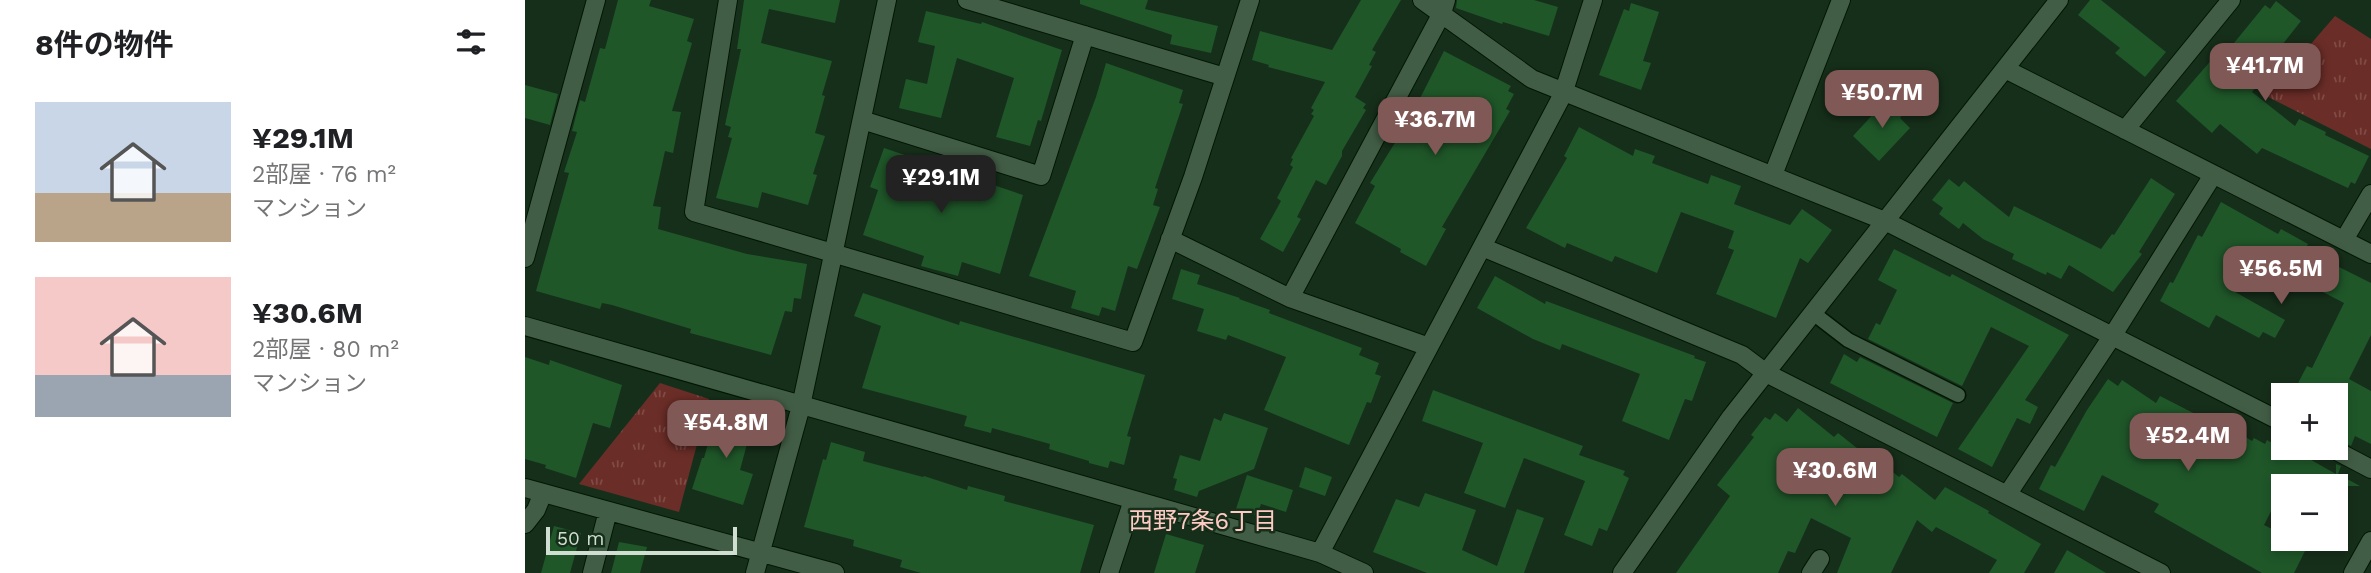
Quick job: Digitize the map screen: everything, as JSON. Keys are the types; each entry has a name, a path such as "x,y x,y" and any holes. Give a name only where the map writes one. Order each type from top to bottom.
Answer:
{"street":[{"path":"525,258 596,0"},
{"path":"728,0 694,212 1133,342 1250,0"},
{"path":"755,573 801,406 887,0"},
{"path":"967,0 1225,77"},
{"path":"1422,0 1444,7 1532,79 1563,94 1885,221 2271,417"},
{"path":"1320,554 1563,94 1593,0"},
{"path":"1773,175 1841,0"},
{"path":"1622,573 1731,417 2059,0"},
{"path":"2125,130 2231,0"},
{"path":"1290,298 1444,7"},
{"path":"862,120 1041,176 1085,35"},
{"path":"2004,69 2371,254"},
{"path":"2007,495 2113,335 2213,174"},
{"path":"2344,240 2371,194"},
{"path":"1170,239 1290,298 1429,348"},
{"path":"1482,247 1742,355 1766,373 2161,573"},
{"path":"525,326 1320,554 1364,573"},
{"path":"2348,457 2371,469"},
{"path":"525,488 835,573"},
{"path":"525,524 536,510 543,493"},
{"path":"1109,573 1133,500"},
{"path":"592,573 608,511"},
{"path":"2353,573 2371,541"}],"lane":[{"path":"1813,313 1848,340 1958,395"}],"green space":[{"path":"2335,16 2371,39 2371,149 2266,96"},
{"path":"660,383 709,399 679,512 579,484"}],"building":[{"path":"618,0 651,0 649,6 694,19 687,41 692,43 672,111 681,112 673,153 665,151 653,206 661,207 658,229 747,254 807,264 801,299 794,298 792,312 785,311 771,355 690,333 691,329 612,305 602,303 600,309 536,291 569,173 564,172 577,132 572,131 580,100 585,102 600,48 605,49"},
{"path":"744,0 840,0 835,23 769,9 761,43 832,61 815,133 825,136 813,174 817,175 808,205 762,192 758,208 716,198 732,138 728,137 731,127 725,125 741,49 737,49"},
{"path":"1080,0 1148,0 1145,9 1218,26 1211,53 1170,44 1172,35 1080,4"},
{"path":"1361,0 1401,0 1372,50 1376,52 1369,65 1372,66 1355,97 1366,104 1363,108 1366,110 1326,185 1316,180 1297,217 1301,219 1283,252 1260,239 1281,201 1277,198 1293,167 1290,165 1293,159 1291,158 1314,116 1311,114 1314,110 1311,108 1325,82 1252,60 1260,31 1332,50"},
{"path":"1457,0 1534,0 1558,7 1549,36 1456,8"},
{"path":"2090,0 2101,0 2166,52 2145,77 2115,53 2120,48 2078,15"},
{"path":"2276,1 2301,21 2278,50 2283,54 2252,92 2295,126 2299,119 2369,156 2355,184 2351,182 2348,188 2262,148 2257,154 2220,124 2212,133 2176,101 2220,50 2225,54 2265,5 2270,9"},
{"path":"1631,3 1659,12 1643,61 1651,63 1641,90 1599,75 1624,9 1629,11"},
{"path":"926,11 981,24 982,22 1062,50 1041,121 1038,120 1030,146 996,137 1014,78 957,58 941,118 899,108 906,79 927,84 935,46 918,42"},
{"path":"1444,51 1511,86 1508,91 1514,94 1506,109 1510,111 1442,227 1446,229 1426,266 1355,223 1375,186 1370,183 1409,120"},
{"path":"1106,63 1183,90 1179,103 1183,104 1155,188 1158,189 1153,205 1160,207 1137,269 1128,266 1115,311 1102,307 1099,316 1071,308 1076,291 1029,276 1096,97"},
{"path":"525,85 558,94 550,125 525,118"},
{"path":"1888,98 1904,113 1900,118 1910,128 1879,161 1853,136"},
{"path":"1579,127 1633,156 1635,149 1655,156 1652,163 1708,184 1711,175 1741,186 1734,204 1790,225 1802,209 1832,230 1808,263 1800,258 1776,318 1716,294 1734,250 1728,248 1734,231 1681,212 1657,273 1615,256 1612,262 1567,243 1565,248 1526,228 1567,158 1564,156"},
{"path":"884,148 1023,195 1000,274 962,262 958,276 921,266 924,256 863,235 878,190 870,187"},
{"path":"2151,178 2175,194 2139,252 2142,254 2113,292 2069,265 2061,279 2012,259 2014,254 1983,239 1963,223 1959,229 1939,214 1943,208 1932,200 1949,179 1959,187 1964,181 2009,217 2014,206 2101,249 2112,234 2114,235"},
{"path":"2221,202 2278,234 2281,229 2308,244 2305,250 2371,283 2371,335 2349,379 2371,391 2371,444 2355,436 2351,446 2348,444 2348,383 2298,383 2307,366 2312,368 2344,303 2247,253 2228,288 2285,320 2275,338 2263,332 2259,338 2216,315 2209,328 2160,301 2170,282 2173,283 2198,235 2202,237"},
{"path":"1894,249 1950,277 1952,274 2069,335 2025,400 2038,407 2030,424 2017,418 1992,467 1958,449 2029,346 1991,327 1962,386 1868,339 1876,323 1880,325 1897,290 1878,280"},
{"path":"1181,269 1200,275 1197,284 1240,298 1270,310 1269,313 1362,348 1359,355 1379,363 1375,374 1381,376 1371,403 1367,402 1349,445 1264,410 1286,357 1228,335 1226,340 1197,331 1204,309 1172,299"},
{"path":"1495,276 1545,304 1546,301 1706,362 1692,401 1685,399 1669,440 1622,421 1640,374 1562,344 1560,350 1533,339 1477,308"},
{"path":"863,293 959,325 960,321 1145,375 1127,436 1131,437 1124,465 1110,461 1108,468 1089,463 1049,449 1050,444 992,428 991,433 964,426 967,416 862,388 881,326 854,316"},
{"path":"1844,354 1857,362 1860,357 1953,403 1937,437 1830,383"},
{"path":"525,357 549,365 550,360 622,385 610,428 593,423 576,478 525,459"},
{"path":"2108,379 2118,386 2122,380 2156,403 2160,396 2207,420 2210,415 2252,441 2254,438 2265,444 2267,440 2271,442 2271,460 2311,460 2336,474 2271,474 2271,511 2264,525 2271,528 2271,551 2305,551 2294,573 2262,573 2154,512 2159,504 2102,475 2084,511 2039,489 2051,465 2055,467"},
{"path":"1433,390 1583,446 1579,455 1625,471 1623,475 1629,478 1607,531 1599,528 1592,546 1564,535 1585,481 1524,458 1505,508 1464,493 1483,443 1422,421"},
{"path":"1798,408 1834,437 1838,433 1899,477 1902,474 1935,500 1945,487 2041,544 2024,573 1989,573 1997,560 1936,527 1932,532 1917,520 1891,573 1837,573 1851,538 1811,518 1795,553 1788,551 1778,573 1676,573 1730,496 1717,485 1754,437 1751,435 1765,417 1770,420 1775,413 1787,422"},
{"path":"723,410 754,418 740,470 753,474 743,505 692,489 712,429 718,430"},
{"path":"1224,413 1268,428 1254,469 1199,491 1197,497 1174,490 1177,479 1173,478 1180,455 1200,461 1214,418 1221,421"},
{"path":"831,442 865,452 863,461 967,490 968,486 1005,496 1004,501 1094,525 1080,573 921,573 900,567 902,560 853,546 854,540 804,527 823,459 826,460"},
{"path":"2336,464 2341,466 2338,474 2336,474"},
{"path":"1305,467 1332,477 1325,496 1299,487"},
{"path":"1247,475 1293,490 1286,512 1261,504 1257,516 1236,509"},
{"path":"2348,479 2360,486 2348,486"},
{"path":"1425,493 1476,510 1462,550 1497,566 1517,509 1544,518 1524,573 1427,573 1373,552 1396,499 1419,507"},
{"path":"554,526 581,533 570,573 541,573"},
{"path":"1166,534 1204,545 1195,573 1154,573"},
{"path":"619,542 647,547 640,573 611,573"},
{"path":"2067,550 2106,573 2054,573"}],"district":[{"name":"西野7条6丁目","path":"1203,521"}]}
